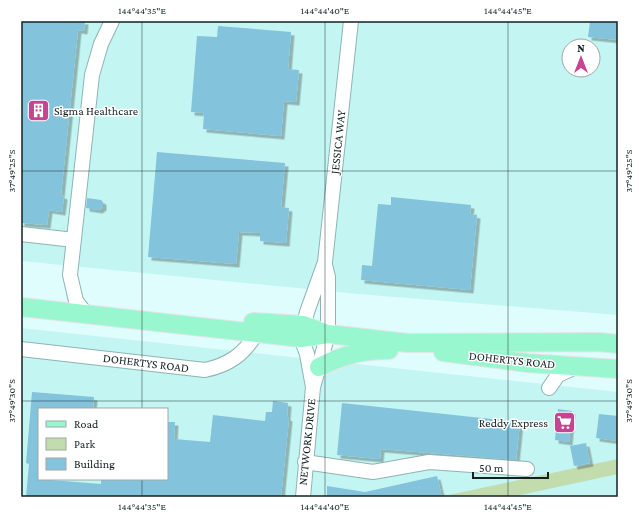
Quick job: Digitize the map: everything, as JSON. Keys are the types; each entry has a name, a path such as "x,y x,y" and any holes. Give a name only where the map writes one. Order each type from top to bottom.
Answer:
{"main road":[{"name":"DOHERTYS ROAD","path":"21,307 256,334 302,331"},
{"name":"DOHERTYS ROAD","path":"179,324 232,322 408,343 599,342 618,344"},
{"name":"DOHERTYS ROAD","path":"408,343 440,352 527,363 618,369"},
{"path":"319,367 340,356 368,350 440,352"}],"street":[{"path":"86,314 76,302 70,275 92,75 101,44 112,21"},
{"name":"JESSICA WAY","path":"302,331 325,262 351,21"},
{"path":"21,234 74,240"},
{"name":"JESSICA WAY","path":"325,262 328,277 328,334"},
{"name":"NETWORK DRIVE","path":"302,331 313,387"},
{"name":"DOHERTYS ROAD","path":"21,349 206,370 215,368 237,358 248,347 256,334"},
{"name":"NETWORK DRIVE","path":"302,497 313,387 328,334"},
{"path":"305,462 373,472 429,462 527,470"}],"shaded area":[{"path":"21,21 618,21 618,315 358,294 21,261"},
{"path":"21,328 618,392 618,497 21,497"}],"green space":[{"path":"618,459 618,474 511,497 439,497"}],"building":[{"name":"Sigma Healthcare","path":"21,21 85,21 84,31 78,30 61,195 64,196 62,212 49,210 47,225 21,223"},
{"path":"590,21 618,21 618,40 588,37"},
{"path":"218,26 291,32 288,69 299,70 296,102 284,101 281,136 203,129 204,113 191,112 197,36 217,37"},
{"path":"157,152 285,163 281,207 289,208 286,243 260,241 260,233 239,232 236,264 148,257"},
{"path":"391,197 471,205 470,214 477,215 470,290 361,280 362,265 372,266 378,204 391,205"},
{"path":"87,198 101,200 103,202 103,207 99,210 86,208"},
{"path":"32,392 94,397 93,408 38,408 38,480 101,484 101,480 168,480 168,422 175,422 174,439 210,442 213,415 265,421 266,412 272,412 273,401 288,403 287,417 289,418 281,497 26,497 29,464 26,463"},
{"path":"342,403 520,422 516,460 381,449 380,459 337,455"},
{"name":"Reddy Express","path":"558,409 572,411 569,442 555,440"},
{"path":"599,414 618,416 618,441 596,438"},
{"path":"586,443 590,463 574,466 570,446"},
{"path":"437,476 442,497 327,497 327,486 365,492"}],"place":[{"name":"Sigma Healthcare","path":"38,111"},
{"name":"Reddy Express","path":"564,423"}]}
